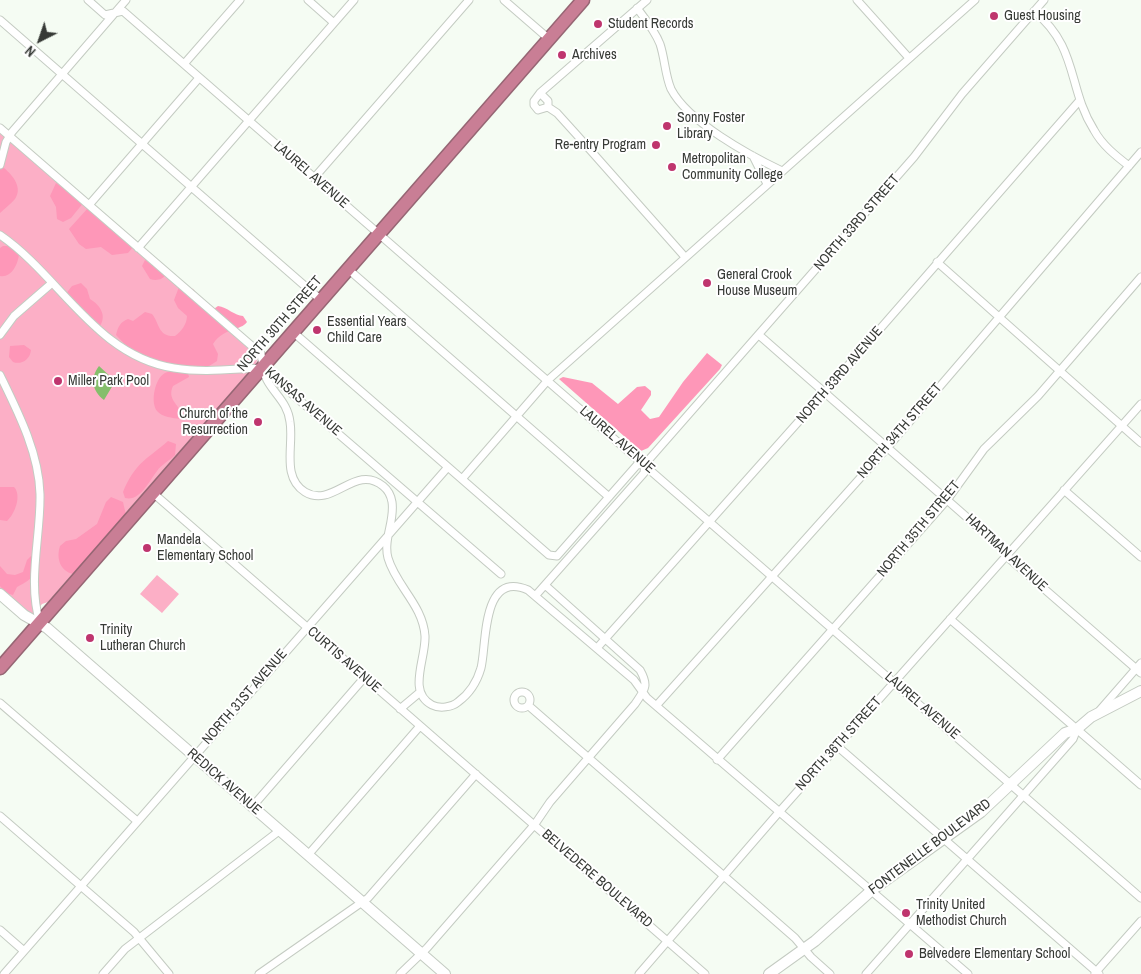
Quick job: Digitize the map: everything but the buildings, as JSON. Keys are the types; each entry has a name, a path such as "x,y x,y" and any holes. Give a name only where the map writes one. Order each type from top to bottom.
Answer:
{"highway":[{"name":"NORTH 30TH STREET","path":"0,668 583,0"}],"street":[{"name":"LAUREL AVENUE","path":"88,0 105,15 123,11 1141,898"},
{"path":"0,165 9,136 126,0"},
{"path":"184,64 240,0"},
{"path":"308,0 334,23"},
{"path":"138,248 354,0"},
{"path":"314,178 469,0"},
{"path":"504,0 549,39"},
{"path":"548,107 538,110 534,105 534,101 540,93 647,0"},
{"path":"857,0 908,58"},
{"path":"293,332 462,479 548,380 974,0"},
{"name":"NORTH 33RD STREET","path":"536,595 644,473 645,464 914,157 962,94 1044,0"},
{"path":"637,8 658,39 667,79 684,108 698,121 752,155 782,171"},
{"path":"1034,11 1053,30 1065,48 1080,100 1098,137 1129,166"},
{"path":"0,20 321,300"},
{"path":"89,205 199,78"},
{"path":"540,93 548,100 548,107"},
{"name":"NORTH 33RD AVENUE","path":"597,648 824,393 1080,100"},
{"path":"548,107 576,134 685,257"},
{"name":"KANSAS AVENUE","path":"0,128 258,351 261,355 262,368 501,574"},
{"name":"NORTH 34TH STREET","path":"656,706 887,448 1141,152"},
{"path":"752,155 766,184"},
{"path":"0,235 28,258 101,332 123,348 156,363 188,370 262,368 288,413 291,426 290,467 296,484 306,493 320,496 332,493 358,479 368,479 380,484 386,490 392,501 386,549 391,567 419,612 424,631 419,693 424,699 436,707 454,704 464,698 474,684 481,668 486,622 491,604 501,592 509,588 524,588 536,595 634,680 642,692 656,706 717,760 780,811 968,974"},
{"path":"937,262 1141,443"},
{"path":"348,269 609,497"},
{"name":"NORTH 35TH STREET","path":"717,760 947,500 984,449 1024,411 1141,277"},
{"path":"0,335 14,316 52,283"},
{"name":"HARTMAN AVENUE","path":"759,335 1139,668"},
{"path":"0,376 20,417 32,453 40,493 35,591 40,623"},
{"name":"NORTH 36TH STREET","path":"639,974 837,746 1141,404"},
{"name":"NORTH 33RD STREET","path":"462,479 554,557 637,465 645,464"},
{"name":"NORTH 31ST AVENUE","path":"4,974 448,467"},
{"path":"1064,490 1141,557"},
{"name":"CURTIS AVENUE","path":"153,493 364,678 535,824"},
{"path":"545,585 640,670 646,680 642,692"},
{"name":"REDICK AVENUE","path":"0,594 24,615 40,623 445,974"},
{"path":"950,619 1141,785"},
{"path":"1095,715 1139,668"},
{"path":"252,807 364,678"},
{"name":"FONTENELLE BOULEVARD","path":"769,974 804,949 872,890 981,812 1052,743 1065,733 1076,729 1095,715 1141,691"},
{"name":"BELVEDERE BOULEVARD","path":"642,692 550,802 535,824 705,974"},
{"path":"400,709 419,693"},
{"path":"0,703 137,821"},
{"path":"529,706 724,876 830,974"},
{"path":"308,855 420,726"},
{"path":"866,974 1073,739 1076,729"},
{"path":"837,746 1097,973 1141,921"},
{"path":"259,974 362,902 476,774"},
{"path":"0,816 139,938 169,974"},
{"path":"400,974 422,954 535,824"},
{"path":"103,974 125,949 279,831"},
{"path":"0,930 24,951"}],"shaded area":[{"path":"0,131 258,357 256,364 48,602 42,604 33,615 26,612 0,590"},
{"path":"0,165 12,175 18,189 15,199 0,213"},
{"path":"56,183 84,202 71,218 63,222 57,219 56,207 50,196"},
{"path":"88,208 133,247 128,253 112,255 101,247 86,249 79,244 69,229"},
{"path":"12,246 19,254 11,273 0,276 0,248"},
{"path":"145,260 166,274 165,276 159,280 150,279 142,266"},
{"path":"81,283 87,289 90,299 97,304 103,314 102,322 98,327 80,307 70,305 65,295 72,286"},
{"path":"185,286 193,289 211,311 218,306 243,316 247,322 241,327 222,335 213,344 218,354 217,361 206,368 188,373 189,377 173,386 172,398 183,415 180,419 162,415 157,411 154,402 156,385 161,376 166,372 177,371 148,364 136,356 116,335 121,323 128,319 133,321 145,312 152,314 162,332 169,336 175,336 183,328 187,319 187,316 178,308 174,300 179,287"},
{"path":"24,345 31,350 29,357 22,362 13,362 9,357 10,346"},
{"path":"707,353 722,365 720,369 648,448 641,451 559,379 563,377 592,383 618,404 637,387 645,386 651,391 651,395 641,410 650,419 659,417 683,382"},
{"path":"99,366 112,378 115,377 117,384 113,385 104,400 97,393 93,380"},
{"path":"168,441 176,444 175,455 159,469 140,494 135,497 125,498 123,492 132,474 147,458"},
{"path":"0,487 14,487 16,490 15,509 7,521 0,520"},
{"path":"111,497 123,502 126,515 73,574 65,570 59,559 60,546 66,541 76,539 97,524 106,502"},
{"path":"31,556 33,557 33,569 30,579 17,587 13,595 6,593 0,586 0,566 7,574 15,575 23,572 27,560"},
{"path":"157,575 179,594 162,613 140,594"}],"place":[{"name":"Guest Housing","path":"994,16"},
{"name":"Student Records","path":"598,24"},
{"name":"Archives","path":"562,55"},
{"name":"Sonny Foster Library","path":"667,126"},
{"name":"Re-entry Program","path":"656,145"},
{"name":"Metropolitan Community College","path":"672,167"},
{"name":"General Crook House Museum","path":"707,283"},
{"name":"Essential Years Child Care","path":"317,330"},
{"name":"Miller Park Pool","path":"58,381"},
{"name":"Church of the Resurrection","path":"258,422"},
{"name":"Mandela Elementary School","path":"147,548"},
{"name":"Trinity Lutheran Church","path":"90,638"},
{"name":"Trinity United Methodist Church","path":"906,913"},
{"name":"Belvedere Elementary School","path":"909,954"}]}
